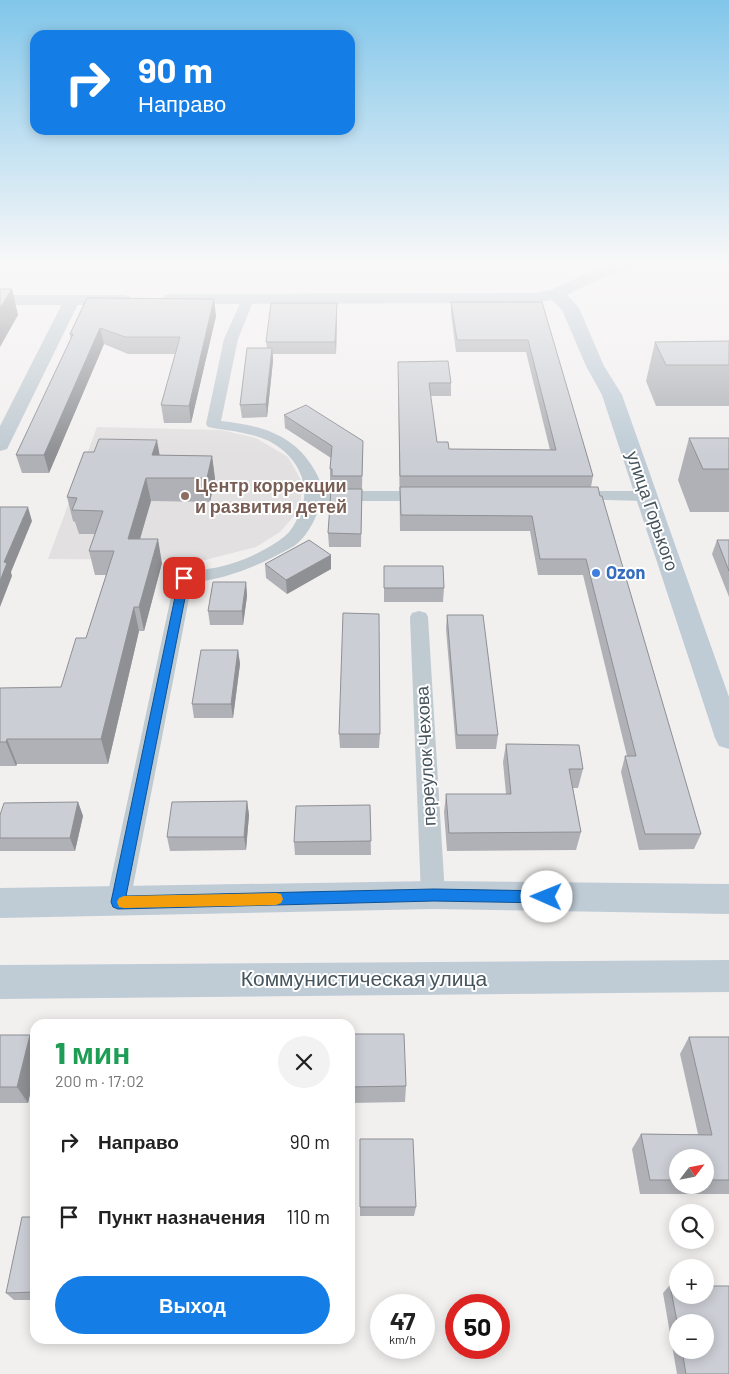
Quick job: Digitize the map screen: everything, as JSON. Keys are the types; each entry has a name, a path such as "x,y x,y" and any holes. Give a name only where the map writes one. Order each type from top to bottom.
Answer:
{"main road":[{"name":"улица Горького","path":"578,326 595,366 612,395 729,738"},
{"path":"0,903 434,895 729,898"},
{"name":"Коммунистическая улица","path":"0,982 729,976"}],"street":[{"path":"0,445 59,326"},
{"path":"118,902 184,578 212,575 253,562 293,538 309,512 314,496 312,483 301,459 276,439 248,429 213,424 231,339 236,326"},
{"path":"314,496 441,496"},
{"path":"558,496 646,496"},
{"name":"переулок Чехова","path":"419,617 434,895"}],"shaded area":[{"name":"Центр коррекции и развития детей","path":"97,427 221,430 256,438 288,457 302,482 300,509 280,532 256,547 205,560 48,559"}],"building":[{"path":"74,326 208,326 189,406 161,405 180,337 125,337 100,328 44,455 16,455 73,334 70,334"},
{"path":"268,326 336,326 335,342 266,342"},
{"path":"455,326 549,326 593,476 400,476 398,362 448,361 451,383 429,383 437,442 448,442 449,449 556,450 528,340 457,340"},
{"path":"729,341 729,365 666,365 655,342"},
{"path":"247,348 272,348 266,404 240,405"},
{"path":"306,405 363,441 362,476 332,476 332,469 330,469 332,446 284,415"},
{"path":"689,438 729,438 729,469 703,469"},
{"path":"99,439 157,440 152,455 212,456 207,478 146,478 128,539 158,539 139,607 134,607 101,739 7,739 6,742 0,742 0,688 61,687 76,638 86,638 114,551 89,551 103,511 72,510 77,498 67,497 84,452 94,452"},
{"path":"400,487 598,487 701,834 645,834 625,756 636,756 586,559 540,559 532,516 401,515"},
{"path":"331,489 362,489 361,534 328,533"},
{"path":"0,507 28,507 4,562 7,563 0,581"},
{"path":"309,540 331,555 286,580 265,564"},
{"path":"717,540 729,540 729,571"},
{"path":"384,566 443,566 444,588 384,588"},
{"path":"213,582 246,582 242,611 208,611"},
{"path":"343,613 379,614 380,734 339,734"},
{"path":"447,615 483,615 498,735 457,735"},
{"path":"201,650 238,650 231,704 192,704"},
{"path":"506,744 579,745 583,769 569,769 581,832 449,833 446,794 511,794"},
{"path":"247,801 244,837 167,837 172,802"},
{"path":"78,802 70,838 0,838 0,815 4,803"},
{"path":"370,805 371,841 294,842 296,806"},
{"path":"355,1034 404,1034 406,1086 355,1087"},
{"path":"0,1035 30,1035 17,1087 0,1087"},
{"path":"689,1037 729,1037 729,1180 714,1180 714,1149 669,1149 669,1180 650,1180 641,1134 712,1135"},
{"path":"360,1139 413,1139 416,1207 360,1207"},
{"path":"22,1217 30,1217 30,1292 6,1293"},
{"path":"714,1286 729,1286 729,1374 686,1374 684,1359 714,1359 714,1314 676,1314 674,1304 714,1304"}],"slow traffic":[{"path":"124,902 276,899"}],"place":[{"name":"Центр коррекции и развития детей","path":"185,496"},
{"name":"Ozon","path":"596,573"}],"route":[{"path":"184,578 118,902 434,895 547,897"}]}
